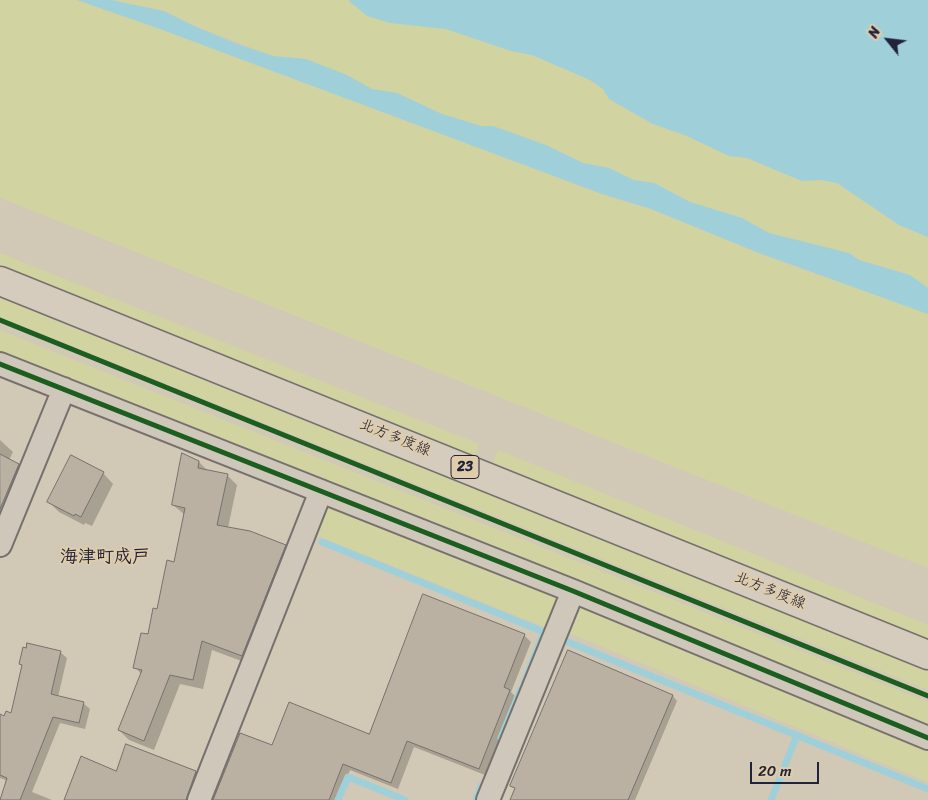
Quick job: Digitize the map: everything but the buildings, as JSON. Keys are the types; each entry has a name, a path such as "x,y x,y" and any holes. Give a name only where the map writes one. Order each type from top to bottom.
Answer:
{"main road":[{"name":"北方多度線","path":"0,281 928,655"}],"street":[{"path":"0,364 572,591 928,738"},
{"path":"0,545 64,389"},
{"path":"198,800 321,491"},
{"path":"488,800 572,591"}],"green space":[{"path":"0,0 77,0 160,29 602,194 651,209 759,253 928,314 928,568 0,198"},
{"path":"111,0 348,0 350,4 419,25 446,29 511,51 532,55 590,80 603,89 609,99 653,124 687,136 729,156 747,158 802,181 820,180 837,183 899,225 928,237 928,288 910,275 859,260 849,253 769,233 742,218 690,202 654,183 634,180 609,168 583,163 546,145 493,126 482,126 442,114 397,93 372,89 347,75 306,59 273,56 192,25 164,11"},
{"path":"0,253 479,444 474,457 0,269"},
{"path":"0,298 928,670 928,690 0,317"},
{"path":"0,330 928,702 928,729 0,354"},
{"path":"498,450 928,625 928,640 493,463"},
{"path":"331,505 550,592 555,597 559,607 549,629 313,534 325,509"},
{"path":"579,605 928,746 928,782 564,631"}],"water":[{"path":"77,0 111,0 164,11 237,44 273,56 306,59 347,75 372,89 397,93 442,114 481,126 493,126 546,145 583,163 609,168 634,180 654,183 690,202 742,218 769,233 849,253 859,260 910,275 928,288 928,314 759,253 651,209 602,194 160,29"},
{"path":"348,0 928,0 928,237 899,225 837,183 820,180 802,181 747,158 729,156 687,136 653,124 609,99 603,89 590,80 532,55 511,51 446,29 390,23 367,16"}],"waterway":[{"path":"322,542 544,632 524,683"},
{"path":"568,642 928,789"},
{"path":"501,738 521,689"},
{"path":"771,800 797,735"},
{"path":"338,800 348,777 405,800"},
{"path":"476,800 481,786"}],"cycle path":[{"path":"0,320 928,696"},
{"path":"0,364 573,591 928,738"}],"district":[{"name":"海津町成戸","path":"105,557"}]}
